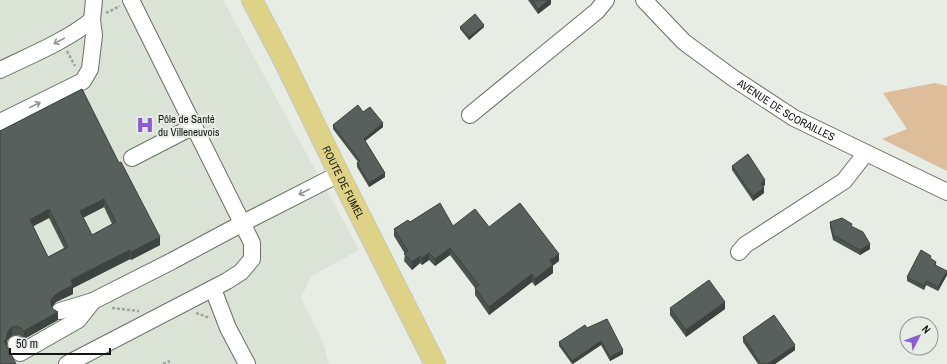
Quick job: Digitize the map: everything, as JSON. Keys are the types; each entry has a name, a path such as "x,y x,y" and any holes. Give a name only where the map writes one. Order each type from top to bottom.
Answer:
{"main road":[{"name":"ROUTE DE FUMEL","path":"252,0 436,364"}],"street":[{"path":"0,122 83,81 90,69 94,35 92,20 94,0"},
{"path":"67,364 213,289 241,272 252,259 252,243 243,223 131,0"},
{"path":"470,115 597,11 606,0"},
{"name":"AVENUE DE SCORAILLES","path":"644,0 684,42 733,78 794,118 947,192"},
{"path":"0,70 61,40 79,30 92,20"},
{"path":"132,158 194,126"},
{"path":"739,252 745,245 844,181 866,153"},
{"path":"60,311 93,301 339,174"},
{"path":"213,289 228,328 247,364"},
{"path":"16,344 20,353 78,320 93,301"}],"path":[{"path":"61,40 83,81"},
{"path":"163,364 170,361"}],"shaded area":[{"name":"Pôle de Santé du Villeneuvois","path":"0,0 223,0 359,250 311,276 301,298 323,342 329,364 0,364"},
{"path":"935,83 947,86 947,171 882,139 907,129 883,93"}],"building":[{"path":"532,0 549,0 538,9"},
{"path":"475,14 484,25 469,37 460,27"},
{"path":"82,89 119,163 121,162 160,237 131,252 130,250 71,280 73,285 56,294 51,300 53,309 58,312 24,331 17,326 12,327 7,334 7,339 4,341 16,364 0,364 0,131","holes":["104,199 116,222 92,235 80,211","49,209 68,247 48,257 30,220"]},
{"path":"358,105 363,112 370,107 383,123 364,139 385,173 369,183 357,163 360,161 333,125"},
{"path":"748,154 765,180 761,183 764,188 753,196 732,166"},
{"path":"440,203 453,226 475,209 489,227 520,203 559,254 550,260 553,265 535,279 532,274 489,307 475,288 479,285 450,248 435,259 429,253 422,258 420,256 412,262 404,254 408,251 394,229 408,220 410,222"},
{"path":"842,218 852,224 851,226 863,232 870,244 860,250 833,235 830,222"},
{"path":"921,250 931,256 930,258 936,262 935,265 947,271 938,287 926,281 924,286 907,277"},
{"path":"709,280 725,302 686,330 670,308"},
{"path":"774,315 795,345 768,364 761,364 743,337"},
{"path":"607,319 623,350 610,357 601,341 572,361 559,342 585,325 587,328"}],"place":[{"name":"Pôle de Santé du Villeneuvois","path":"145,125"}]}
